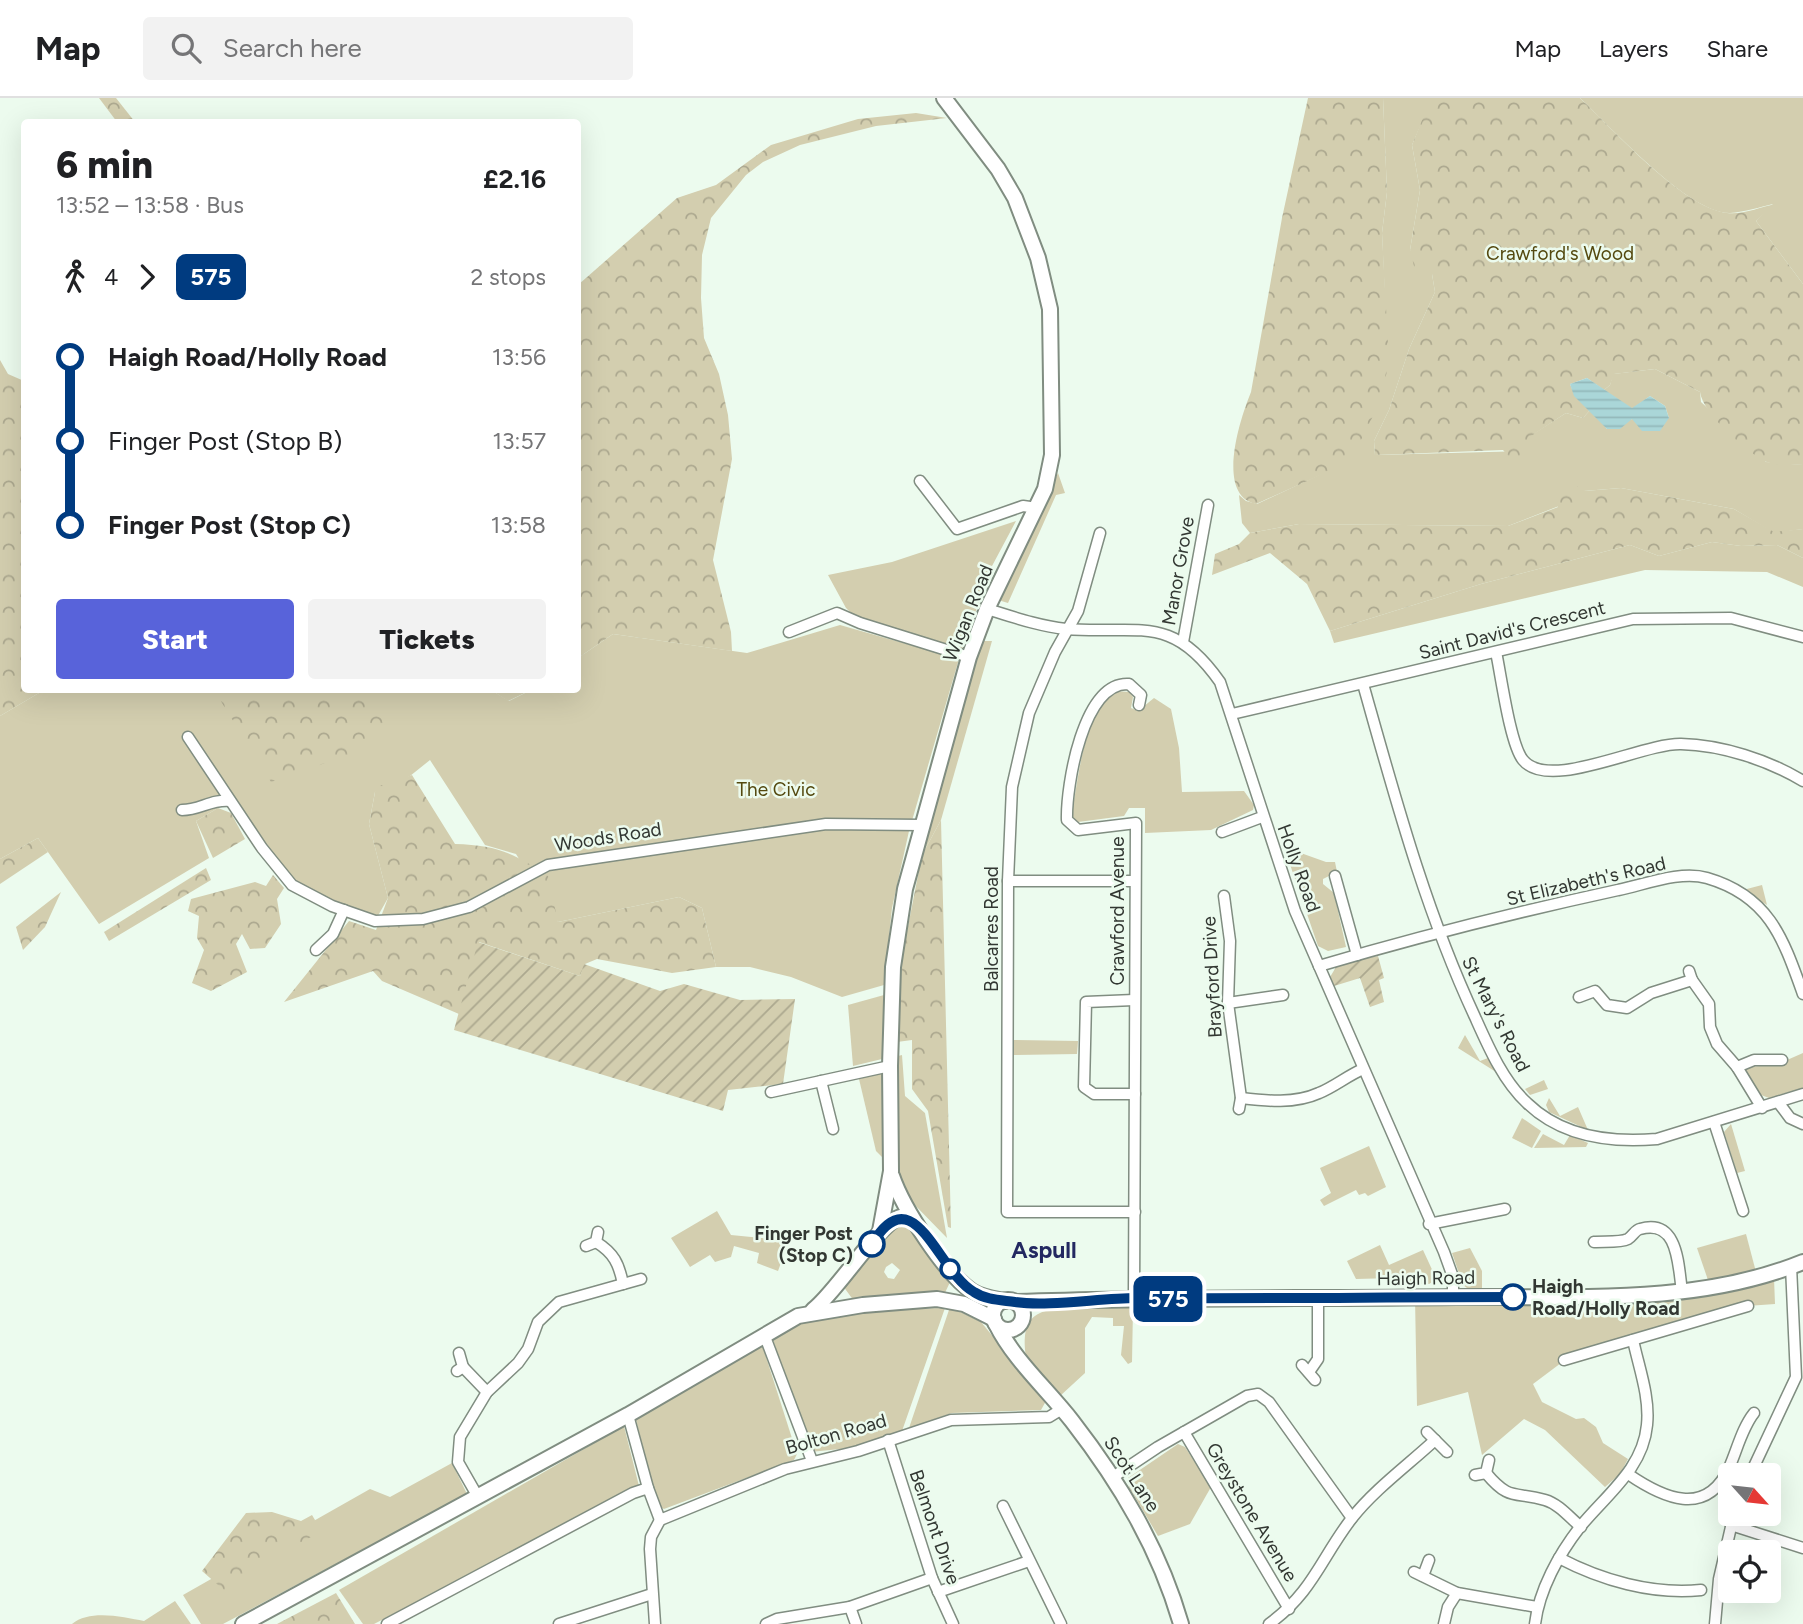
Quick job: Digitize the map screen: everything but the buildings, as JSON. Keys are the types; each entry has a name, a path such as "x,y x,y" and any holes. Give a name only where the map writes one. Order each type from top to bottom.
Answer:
{"main road":[{"name":"Wigan Road","path":"880,1231 891,1171 890,1066 895,948 921,825 970,657 987,609 1037,508 1048,480 1052,455 1052,346 1045,284 1015,198 998,169 944,98"},
{"name":"Wigan Road","path":"891,1171 913,1220 947,1267 975,1293 1010,1301"},
{"path":"243,1624 628,1415 764,1334 811,1311 844,1278 880,1231 895,1218 913,1220"},
{"name":"Haigh Road","path":"1010,1301 1134,1298 1595,1297 1682,1291 1797,1264"},
{"path":"937,1300 950,1287 947,1267"},
{"path":"844,1278 845,1292 863,1305"},
{"path":"811,1311 937,1300 964,1304 1008,1330 1046,1301"},
{"path":"995,1321 995,1310 1010,1301 1022,1309 1022,1361"},
{"name":"Scot Lane","path":"995,1321 1022,1361 1062,1409 1113,1478 1158,1559 1181,1624"}],"street":[{"path":"920,481 957,529 1023,506 1037,508"},
{"name":"Manor Grove","path":"1183,642 1208,505"},
{"name":"Balcarres Road","path":"1100,534 1089,578 1069,629 1041,683 1020,745 1010,811 1007,1212 1135,1212"},
{"name":"Holly Road","path":"987,609 1050,627 1150,630 1183,642 1200,656 1220,682 1232,713 1262,817 1319,965 1451,1271 1453,1297"},
{"path":"789,632 837,612 860,623 970,657"},
{"name":"Saint David's Crescent","path":"1232,713 1621,621 1658,616 1731,618 1803,637"},
{"path":"1496,652 1520,757 1536,771 1558,772 1664,744 1683,744 1749,757 1803,781"},
{"name":"Crawford Avenue","path":"1134,1298 1136,818 1078,830 1067,820 1067,809 1076,754 1098,699 1112,686 1121,684 1136,688 1143,699"},
{"name":"St Mary's Road","path":"1363,684 1438,934 1495,1057 1520,1096 1539,1113 1582,1134 1611,1141 1657,1139 1803,1094"},
{"name":"Woods Road","path":"188,737 230,802 292,885 344,911 376,921 423,919 469,907 548,864 826,824 921,825"},
{"path":"182,810 190,810 208,801 230,802"},
{"path":"1222,832 1262,817"},
{"path":"1335,876 1357,955"},
{"name":"St Elizabeth's Road","path":"1319,965 1587,897 1679,877 1700,876 1722,883 1759,905 1778,931 1803,994"},
{"path":"1008,881 1135,881"},
{"name":"Brayford Drive","path":"1224,896 1230,941 1228,1003 1240,1103 1304,1098 1317,1094 1363,1069"},
{"path":"316,950 332,933 344,911"},
{"path":"1790,958 1803,954"},
{"path":"1579,997 1595,991 1607,1005 1621,1010 1691,975 1709,1004 1710,1027 1717,1044 1737,1067 1762,1108"},
{"path":"1228,1003 1283,995"},
{"name":"Crawford Avenue","path":"1134,1000 1086,1002 1084,1087 1094,1094 1135,1094"},
{"path":"1737,1067 1754,1060 1782,1060"},
{"path":"771,1092 890,1066"},
{"path":"821,1081 833,1129"},
{"path":"1778,1102 1790,1118 1803,1124"},
{"path":"1714,1122 1743,1211"},
{"path":"1429,1224 1505,1209"},
{"path":"1594,1242 1627,1240 1638,1229 1653,1223 1667,1232 1675,1245 1682,1291"},
{"path":"593,1240 610,1250 619,1266 624,1284"},
{"path":"1756,1463 1800,1373 1797,1264"},
{"path":"478,1497 458,1462 458,1446 465,1425 487,1392 518,1363 528,1349 538,1322 559,1302 641,1279"},
{"path":"1309,1372 1318,1359 1318,1298"},
{"path":"1564,1360 1748,1306"},
{"path":"764,1334 812,1461"},
{"path":"1535,1624 1537,1607 1559,1558 1581,1527 1628,1474 1645,1438 1648,1412 1633,1340"},
{"path":"459,1353 460,1369 487,1392"},
{"path":"1113,1478 1184,1432 1247,1396 1261,1395 1352,1518"},
{"name":"Bolton Road","path":"660,1520 812,1461 858,1451 951,1420 1049,1417 1062,1409"},
{"path":"628,1415 648,1488 660,1520 650,1543 656,1624"},
{"path":"1628,1474 1662,1495 1694,1499 1705,1497 1715,1490 1724,1477 1748,1416"},
{"name":"Greystone Avenue","path":"1184,1432 1289,1609"},
{"path":"1269,1624 1307,1591 1352,1518 1431,1436 1447,1452"},
{"name":"Belmont Drive","path":"888,1440 932,1578 953,1624"},
{"path":"1489,1460 1480,1474 1519,1498 1545,1500 1581,1527"},
{"path":"387,1624 633,1493 648,1488"},
{"path":"1003,1506 1061,1624"},
{"path":"1715,1624 1719,1579 1731,1526"},
{"path":"1735,1526 1792,1542 1803,1548"},
{"path":"1559,1558 1594,1576 1670,1590 1701,1590"},
{"path":"938,1592 1029,1560"},
{"path":"1429,1560 1418,1574 1457,1593 1537,1607"},
{"path":"766,1624 777,1619 849,1607 932,1578"},
{"path":"1444,1624 1448,1607 1457,1593"},
{"path":"559,1624 652,1594"},
{"path":"849,1607 856,1624"}],"green space":[{"path":"99,98 116,98 133,119 115,119"},
{"path":"1308,98 1383,98 1387,192 1382,233 1389,363 1379,404 1359,444 1336,468 1256,504 1244,498 1236,486 1234,455 1241,420 1251,392 1282,218"},
{"path":"1383,98 1431,98 1412,145 1420,190 1410,250 1432,274 1435,292 1409,349 1389,410 1374,441 1375,455 1528,451 1527,438 1566,413 1583,418 1591,409 1607,429 1632,419 1669,418 1665,406 1650,396 1632,409 1604,390 1610,385 1613,374 1655,369 1700,392 1701,402 1766,462 1803,465 1803,529 1774,533 1734,509 1621,488 1584,491 1559,506 1508,526 1299,524 1250,533 1242,523 1239,495 1246,501 1257,504 1336,467 1385,298 1382,233 1387,192"},
{"name":"Crawford's Wood","path":"1431,98 1580,98 1649,165 1690,197 1709,208 1733,213 1775,204 1756,221 1803,284 1803,465 1764,461 1736,440 1716,420 1700,392 1655,369 1614,374 1610,385 1604,390 1587,378 1570,384 1575,396 1591,409 1583,418 1566,413 1528,438 1528,451 1520,459 1516,453 1509,457 1503,450 1375,455 1374,441 1389,410 1409,349 1435,292 1432,274 1416,274 1410,250 1420,190 1412,145"},
{"path":"1580,98 1803,98 1803,284 1756,221 1773,204 1730,213 1713,210 1694,200 1651,167"},
{"path":"916,113 947,118 876,126 800,145 763,162 746,175 711,218 702,255 704,338 719,374 728,415 732,459 713,560 731,632 732,651 613,634 581,656 581,282 677,198 716,185 771,145 858,119"},
{"path":"0,360 8,374 21,380 21,693 39,693 0,716"},
{"path":"1058,473 1065,493 1056,495 1008,603 998,600"},
{"path":"1571,482 1584,491 1621,488 1734,509 1774,532 1803,529 1803,558 1777,545 1741,546 1712,542 1659,556 1630,545 1481,584 1330,631 1307,584 1270,553 1212,575 1215,554 1239,544 1250,533 1299,524 1508,526 1558,507 1549,491"},
{"path":"1016,521 992,566 962,650 854,616 846,608 828,575 892,562"},
{"path":"1712,542 1741,546 1777,545 1803,558 1803,587 1767,572 1645,570 1334,643 1330,631 1481,584 1630,545 1659,556"},
{"name":"The Civic","path":"840,625 959,659 909,831 892,908 884,985 842,997 791,977 750,967 716,967 702,908 679,897 558,922 516,854 485,845 430,760 410,776 375,792 369,824 388,898 375,921 292,885 230,801 196,821 209,858 99,924 38,838 0,859 0,716 39,693 496,693 509,701 525,693 581,693 581,656 613,634 747,653"},
{"path":"979,641 992,641 941,820 922,855"},
{"path":"1116,691 1129,692 1133,697 1131,708 1138,711 1154,698 1171,709 1179,748 1182,792 1244,791 1254,805 1253,810 1211,830 1145,833 1145,808 1129,808 1124,816 1078,822 1071,818 1089,731 1096,714"},
{"path":"216,693 394,693 382,708 385,742 271,782"},
{"path":"496,693 525,693 508,701"},
{"path":"412,775 455,844 493,848 525,861 548,876 558,922 679,897 702,908 716,967 672,973 597,959 585,964 580,976 479,942 459,1014 382,981 373,971 284,1002 349,921 376,930 388,898 369,824 376,787"},
{"path":"218,808 231,813 245,839 213,858 196,821"},
{"path":"941,820 951,1228 948,1227 928,1111 912,1089 912,1040 897,1042 902,957 922,855"},
{"path":"38,838 48,852 0,884 0,859"},
{"path":"1284,847 1326,862 1335,862 1337,872 1323,879 1323,884 1334,893 1346,947 1328,951 1318,946"},
{"path":"206,868 211,880 109,941 104,932"},
{"path":"273,875 284,888 277,899 281,924 265,948 250,949 242,934 236,944 247,972 211,991 192,983 204,950 197,938 199,916 188,911 191,899 255,882 266,886"},
{"path":"1762,885 1767,905 1743,890"},
{"path":"61,892 45,927 23,950 16,927"},
{"path":"478,942 580,976 584,964 660,991 684,984 740,1000 795,999 783,1084 728,1090 723,1111 454,1030"},
{"path":"1378,956 1384,978 1379,980 1384,1002 1370,1007 1360,978 1334,986 1330,977 1338,964"},
{"path":"884,995 882,1059 853,1066 848,1005"},
{"path":"1465,1035 1480,1061 1488,1058 1496,1072 1458,1048"},
{"path":"1014,1040 1078,1041 1077,1054 1014,1055"},
{"path":"1803,1053 1803,1088 1769,1098 1761,1095 1743,1067 1776,1065"},
{"path":"902,1055 905,1096 925,1113 947,1238 908,1198 899,1173 898,1056"},
{"path":"882,1072 882,1157 876,1151 859,1079"},
{"path":"1544,1080 1548,1089 1530,1095 1525,1089"},
{"path":"1549,1098 1560,1116 1578,1107 1588,1130 1549,1112 1546,1105"},
{"path":"1522,1118 1541,1131 1532,1148 1512,1138"},
{"path":"1731,1124 1745,1171 1737,1173 1724,1132"},
{"path":"1543,1134 1564,1145 1570,1135 1588,1143 1586,1147 1534,1148"},
{"path":"1369,1146 1386,1187 1368,1196 1365,1193 1359,1195 1356,1190 1324,1206 1320,1200 1331,1193 1320,1168"},
{"path":"717,1211 731,1235 780,1240 785,1252 778,1271 757,1263 759,1253 734,1246 731,1257 715,1262 710,1255 690,1267 671,1238"},
{"path":"906,1218 951,1280 943,1297 854,1301 843,1286 871,1245","holes":["892,1263 900,1270 894,1279 888,1278 884,1272"]},
{"path":"1746,1234 1756,1272 1709,1283 1697,1248"},
{"path":"1380,1245 1389,1265 1423,1250 1435,1276 1434,1281 1429,1284 1396,1284 1394,1278 1356,1279 1347,1261"},
{"path":"1470,1248 1482,1271 1482,1288 1467,1288 1463,1285 1452,1253"},
{"path":"1774,1278 1775,1304 1747,1306 1565,1360 1533,1384 1542,1402 1576,1419 1584,1418 1596,1427 1603,1443 1628,1459 1620,1474 1605,1487 1545,1430 1524,1419 1482,1455 1468,1392 1417,1406 1415,1298 1595,1297"},
{"path":"950,1307 981,1322 1046,1401 1041,1410 952,1413 909,1428"},
{"path":"1083,1307 1133,1308 1132,1362 1128,1364 1121,1355 1124,1326 1113,1326 1113,1318 1092,1317 1085,1328 1085,1373 1060,1396 1026,1356 1027,1328 1031,1320 1046,1311"},
{"path":"945,1308 902,1431 850,1448 810,1452 771,1334 836,1316"},
{"path":"760,1338 797,1454 794,1460 664,1509 657,1505 636,1420"},
{"path":"624,1426 639,1486 374,1624 363,1624 339,1590"},
{"path":"1178,1444 1185,1447 1211,1487 1190,1524 1158,1536 1129,1487 1128,1478"},
{"path":"452,1463 467,1494 223,1624 201,1624 183,1595 370,1489 390,1497"},
{"path":"272,1512 301,1521 312,1515 315,1520 311,1537 277,1555 225,1591 202,1571 246,1513"},
{"path":"336,1593 355,1624 277,1624"},
{"path":"175,1601 191,1624 72,1624 79,1619 97,1615 144,1621"}],"water":[{"path":"1587,378 1632,408 1650,396 1665,406 1669,418 1660,431 1642,431 1632,419 1620,429 1607,429 1574,396 1570,384"}],"bus line":[{"name":"575","path":"872,1244 887,1223 895,1218 913,1220 947,1267 970,1290 984,1297 1015,1302 1134,1298 1217,1300 1513,1297"}],"place":[{"name":"Finger Post (Stop C)","path":"872,1244"},
{"name":"Haigh Road/Holly Road","path":"1513,1297"}],"district":[{"name":"Aspull","path":"1044,1250"}]}
